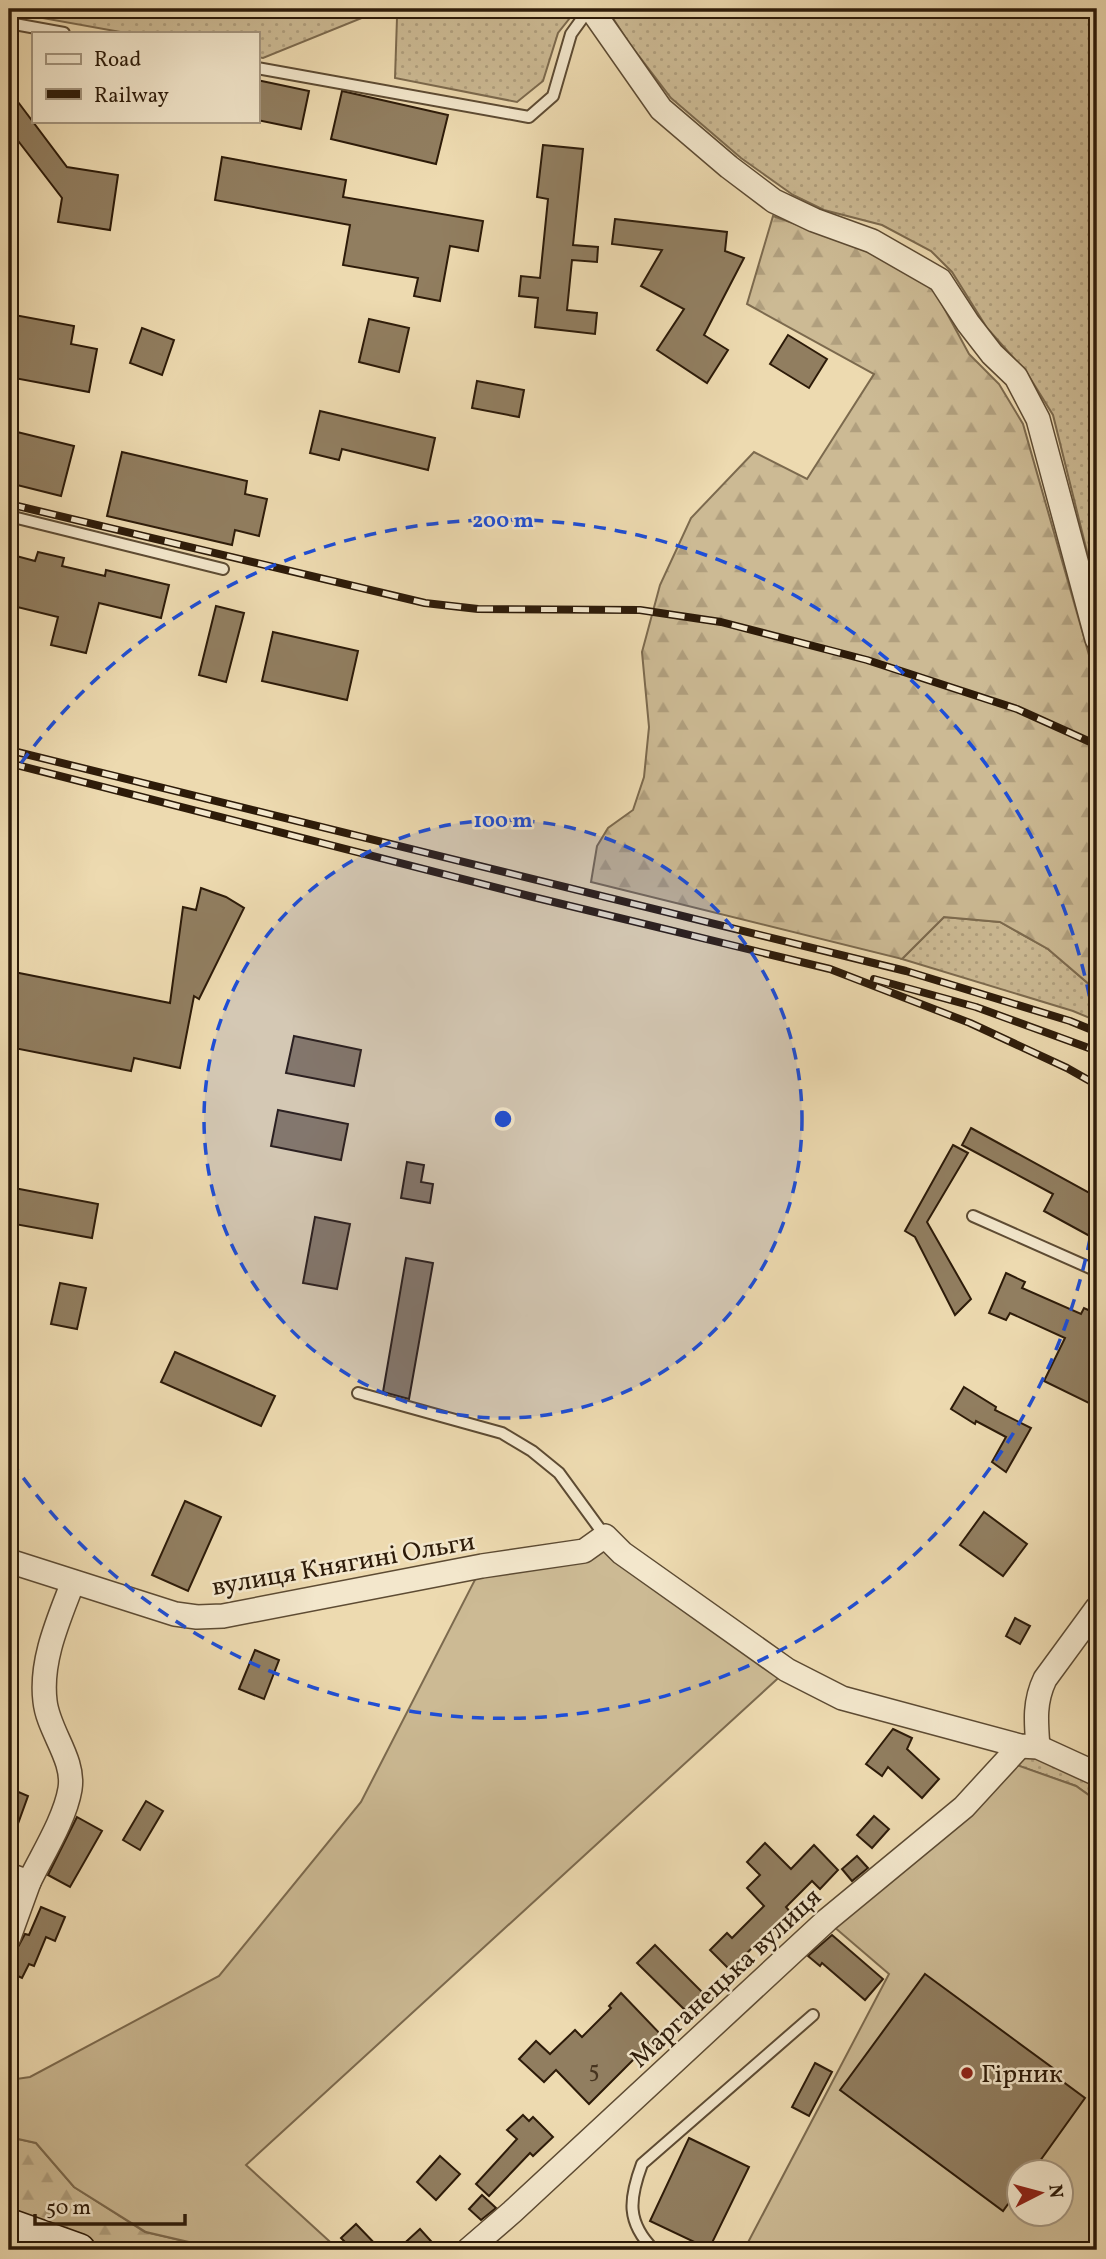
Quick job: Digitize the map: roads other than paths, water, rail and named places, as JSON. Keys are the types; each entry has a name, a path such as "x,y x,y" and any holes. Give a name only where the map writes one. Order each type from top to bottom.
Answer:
{"street":[{"path":"590,9 661,109 729,167 774,201 814,220 872,241 940,279 984,344 1016,377 1038,419 1097,639"},
{"path":"605,1536 622,1553 787,1670 842,1698 1029,1746 1097,1774"},
{"name":"вулиця Княгині Ольги","path":"9,1562 175,1614 223,1616 482,1566 584,1551 605,1536"},
{"path":"9,1937 19,1879 66,1804 71,1786 68,1765 45,1703 45,1683 53,1636 73,1581"},
{"path":"1029,1746 1035,1709 1045,1679 1097,1608"},
{"name":"Марганецька вулиця","path":"468,2250 827,1920 964,1807 1029,1746"},
{"path":"9,2225 79,2250"}],"lane":[{"path":"259,68 529,117 554,96 571,34 590,9"},
{"path":"9,23 58,32"},
{"path":"9,516 222,569"},
{"path":"973,1216 1097,1271"},
{"path":"358,1393 502,1433 532,1451 559,1473 605,1536"},
{"path":"654,2250 643,2240 632,2218 633,2190 642,2164 813,2015"}],"railway":[{"path":"9,504 425,603 478,609 640,610 721,622 867,660 1017,709 1097,745"},
{"path":"9,750 906,971 1070,1021 1097,1032"},
{"path":"9,763 533,897 830,969 970,1023 1067,1068 1097,1085"},
{"path":"874,979 976,1007 1097,1051"}],"place":[{"name":"Гірник","path":"967,2073"}]}
